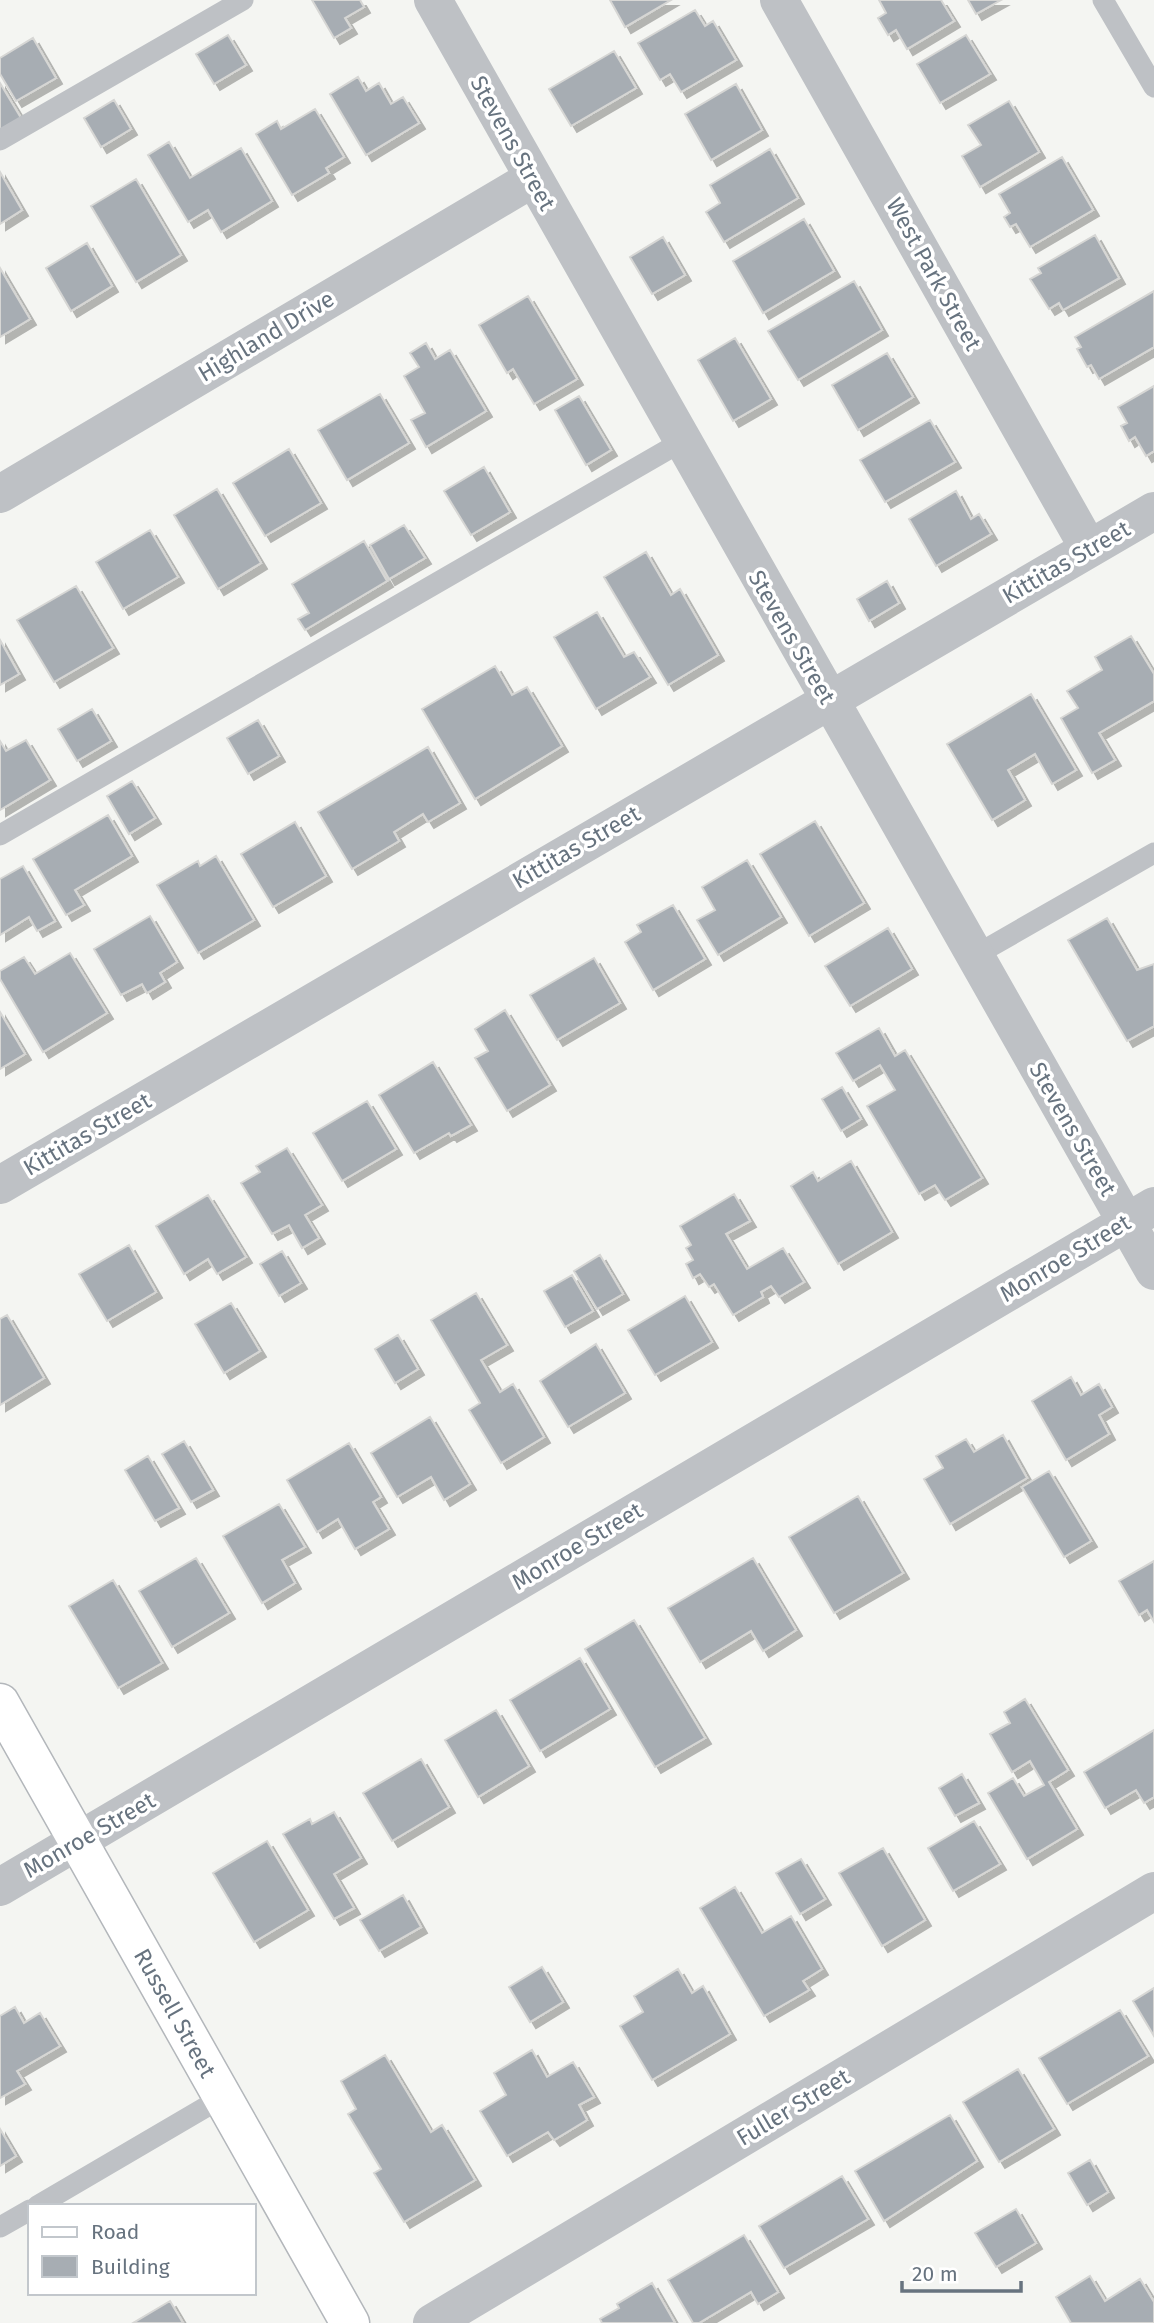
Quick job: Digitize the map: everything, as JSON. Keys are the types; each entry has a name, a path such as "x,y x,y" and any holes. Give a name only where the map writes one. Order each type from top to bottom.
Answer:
{"main road":[{"name":"Russell Street","path":"0,1703 350,2323"}],"street":[{"name":"Stevens Street","path":"433,0 974,956 1140,1214 1154,1271"},
{"name":"West Park Street","path":"779,0 1089,549"},
{"name":"Highland Drive","path":"0,494 532,179"},
{"name":"Kittitas Street","path":"0,1185 1154,511"},
{"name":"Monroe Street","path":"0,1887 1140,1214"},
{"name":"Fuller Street","path":"432,2323 1154,1891"}],"lane":[{"path":"0,140 243,0"},
{"path":"1103,0 1153,82"},
{"path":"0,835 681,442"},
{"path":"974,956 1154,853"},
{"path":"40,2204 223,2097"},
{"path":"0,2227 28,2211"}],"building":[{"path":"312,0 360,0 364,7 345,18 351,28 334,38"},
{"path":"610,0 671,0 625,27"},
{"path":"879,0 941,0 954,21 907,49 896,30 888,35 878,18 886,13"},
{"path":"968,0 1001,0 976,14"},
{"path":"695,10 705,26 713,21 736,60 681,92 670,74 660,80 638,43"},
{"path":"228,35 246,65 214,84 196,54"},
{"path":"966,35 990,74 940,103 917,64"},
{"path":"33,38 56,78 16,101 0,74 0,58"},
{"path":"614,51 636,88 571,126 549,89"},
{"path":"358,77 366,91 379,83 391,104 403,97 419,123 366,155 330,94"},
{"path":"0,83 21,118 0,131"},
{"path":"736,84 762,130 711,160 685,114"},
{"path":"114,100 131,129 101,147 84,118"},
{"path":"1009,101 1039,152 980,187 962,156 981,145 968,125"},
{"path":"315,109 344,157 326,168 329,173 292,195 256,134 277,121 281,129"},
{"path":"169,142 190,178 241,148 272,201 221,232 208,210 188,222 148,155"},
{"path":"770,149 798,198 724,242 706,212 720,203 710,185"},
{"path":"1062,157 1093,210 1030,247 1016,224 1010,227 1004,217 1010,213 999,194"},
{"path":"0,172 22,210 0,224"},
{"path":"136,179 181,255 136,282 91,206"},
{"path":"804,219 834,271 763,313 733,261"},
{"path":"1095,235 1119,278 1063,310 1059,303 1049,309 1030,279 1041,273 1038,268"},
{"path":"663,237 685,275 652,294 630,257"},
{"path":"87,243 112,286 71,311 46,268"},
{"path":"0,268 30,319 0,337"},
{"path":"854,281 882,330 798,380 768,331"},
{"path":"1154,291 1154,347 1099,379 1091,365 1087,367 1077,349 1081,347 1075,337"},
{"path":"528,296 577,379 534,404 513,369 507,373 479,325"},
{"path":"735,338 771,399 733,421 698,360"},
{"path":"426,343 435,359 450,350 486,411 426,447 411,420 425,413 404,376 419,367 410,353"},
{"path":"887,353 913,397 858,430 832,385"},
{"path":"1154,386 1154,451 1146,456 1135,437 1129,441 1121,426 1127,423 1118,407"},
{"path":"380,394 409,443 347,480 318,430"},
{"path":"579,396 611,450 586,465 555,410"},
{"path":"930,420 955,462 885,502 860,460"},
{"path":"289,449 321,503 265,536 233,483"},
{"path":"484,467 510,512 471,535 444,491"},
{"path":"217,489 261,563 218,589 174,515"},
{"path":"956,491 971,519 979,514 991,534 936,566 909,519"},
{"path":"404,525 425,558 389,579 370,545"},
{"path":"150,530 178,577 123,609 96,562"},
{"path":"364,541 387,581 305,630 298,619 309,613 292,584"},
{"path":"646,552 671,595 680,589 718,655 668,685 604,577"},
{"path":"887,581 899,603 869,621 857,599"},
{"path":"76,586 113,648 54,682 17,620"},
{"path":"597,612 624,657 634,652 650,677 596,709 554,637"},
{"path":"1131,636 1154,674 1154,701 1099,733 1115,760 1092,773 1061,718 1078,708 1067,691 1102,670 1095,657"},
{"path":"0,640 19,674 0,685"},
{"path":"495,666 512,695 527,687 562,746 475,799 422,709"},
{"path":"1031,694 1076,770 1052,784 1035,754 1008,770 1025,800 992,820 947,744"},
{"path":"92,709 111,741 77,761 58,729"},
{"path":"258,720 279,756 248,774 227,738"},
{"path":"26,740 50,780 0,810 0,741 6,751"},
{"path":"428,747 460,803 428,822 423,814 394,832 399,841 352,869 318,812"},
{"path":"132,781 155,818 129,834 107,796"},
{"path":"108,815 132,856 75,890 84,905 66,915 33,859"},
{"path":"815,821 864,903 809,936 760,854"},
{"path":"295,822 326,876 273,907 241,854"},
{"path":"216,856 254,920 198,953 157,885 198,861 200,866"},
{"path":"747,860 781,917 718,955 697,920 715,910 702,887"},
{"path":"23,866 55,921 37,931 29,917 0,935 0,879"},
{"path":"673,905 705,959 653,990 625,942 641,932 637,925"},
{"path":"150,916 177,962 160,973 165,982 147,993 142,984 121,995 94,949"},
{"path":"1107,918 1137,970 1154,964 1154,1026 1127,1041 1068,940"},
{"path":"888,928 912,969 850,1006 825,966"},
{"path":"70,953 107,1013 43,1052 0,979 0,971 24,957 35,974"},
{"path":"594,958 620,1003 557,1040 530,995"},
{"path":"505,1010 550,1085 507,1111 475,1058 488,1051 475,1029"},
{"path":"0,1012 25,1054 0,1069"},
{"path":"879,1028 895,1056 905,1050 982,1178 945,1200 935,1185 919,1194 867,1106 895,1090 880,1065 853,1081 836,1053"},
{"path":"433,1062 471,1125 451,1136 449,1133 414,1153 379,1095"},
{"path":"842,1087 861,1119 841,1131 822,1099"},
{"path":"367,1101 396,1149 342,1181 313,1133"},
{"path":"287,1148 322,1205 305,1215 319,1238 302,1248 289,1225 272,1234 241,1183 260,1172 256,1166"},
{"path":"851,1161 892,1232 838,1264 791,1186 813,1172 818,1181"},
{"path":"734,1194 750,1221 726,1234 747,1269 783,1248 804,1282 779,1297 771,1286 761,1292 763,1297 733,1315 714,1284 709,1287 700,1274 693,1278 686,1264 693,1260 686,1248 691,1245 680,1226"},
{"path":"208,1195 246,1257 217,1274 208,1259 184,1274 156,1226"},
{"path":"129,1245 156,1292 107,1321 79,1274"},
{"path":"282,1251 301,1283 279,1296 260,1264"},
{"path":"600,1255 623,1294 597,1309 574,1271"},
{"path":"572,1275 593,1311 565,1327 544,1291"},
{"path":"476,1293 507,1345 481,1360 500,1392 513,1384 544,1437 501,1463 469,1410 480,1403 431,1320"},
{"path":"685,1296 712,1342 655,1375 628,1330"},
{"path":"231,1303 260,1351 224,1373 195,1324"},
{"path":"7,1315 44,1378 0,1405 0,1319"},
{"path":"398,1335 418,1369 395,1383 375,1349"},
{"path":"596,1344 625,1393 568,1427 540,1381"},
{"path":"1071,1377 1081,1395 1099,1384 1112,1407 1099,1415 1109,1434 1066,1460 1032,1401"},
{"path":"430,1417 470,1484 444,1500 431,1477 397,1497 371,1453"},
{"path":"1003,1435 1027,1478 950,1524 924,1479 943,1468 936,1456 966,1439 974,1452"},
{"path":"184,1441 213,1490 191,1502 162,1454"},
{"path":"349,1443 381,1497 373,1502 389,1529 355,1549 338,1519 317,1532 287,1480"},
{"path":"148,1456 179,1508 155,1521 125,1470"},
{"path":"1049,1471 1091,1541 1064,1557 1022,1487"},
{"path":"858,1496 903,1573 834,1613 789,1537"},
{"path":"279,1504 305,1547 282,1560 295,1583 262,1603 223,1536"},
{"path":"196,1558 229,1613 172,1647 139,1591"},
{"path":"753,1558 796,1630 763,1651 751,1631 700,1662 668,1608"},
{"path":"1154,1561 1154,1622 1147,1610 1139,1615 1119,1581"},
{"path":"113,1580 162,1663 118,1688 69,1606"},
{"path":"634,1620 705,1738 655,1767 585,1649"},
{"path":"580,1658 610,1709 540,1751 510,1700"},
{"path":"1025,1699 1068,1770 1049,1782 1077,1829 1027,1859 988,1793 1013,1778 1024,1796 1044,1785 1030,1761 1012,1772 990,1734 1010,1723 1004,1712"},
{"path":"496,1710 529,1766 478,1797 445,1740"},
{"path":"1154,1730 1154,1797 1144,1803 1136,1790 1105,1808 1084,1772"},
{"path":"421,1759 449,1807 392,1841 363,1793"},
{"path":"962,1774 979,1803 955,1816 939,1788"},
{"path":"334,1812 361,1858 334,1874 354,1908 334,1919 283,1834 310,1819 312,1824"},
{"path":"974,1821 1000,1864 953,1891 928,1848"},
{"path":"267,1841 308,1910 254,1942 213,1873"},
{"path":"883,1848 925,1920 882,1946 839,1873"},
{"path":"801,1859 825,1899 800,1914 776,1873"},
{"path":"735,1887 762,1933 791,1916 822,1969 803,1981 809,1990 764,2016 700,1908"},
{"path":"403,1895 421,1927 379,1951 360,1920"},
{"path":"542,1967 563,2002 530,2022 509,1987"},
{"path":"678,1969 692,1993 703,1986 730,2034 652,2080 620,2026 643,2012 634,1996"},
{"path":"1154,1988 1154,2036 1133,2001"},
{"path":"15,2007 24,2023 40,2013 60,2046 17,2071 25,2084 0,2098 0,2016"},
{"path":"1120,2010 1148,2056 1067,2104 1039,2058"},
{"path":"532,2050 547,2077 573,2062 594,2097 579,2105 587,2120 554,2140 548,2132 507,2156 480,2111 506,2095 494,2073"},
{"path":"385,2055 431,2132 442,2125 475,2180 404,2222 374,2173 381,2169 348,2114 356,2109 341,2081"},
{"path":"1018,2069 1054,2129 999,2162 963,2102"},
{"path":"950,2115 977,2161 884,2221 855,2171"},
{"path":"0,2129 16,2156 0,2166"},
{"path":"1090,2160 1108,2192 1087,2205 1068,2173"},
{"path":"842,2176 868,2219 784,2268 759,2226"},
{"path":"1016,2209 1036,2243 996,2267 975,2233"},
{"path":"744,2235 778,2292 758,2304 751,2292 699,2323 693,2323 668,2280"},
{"path":"1090,2276 1105,2301 1140,2279 1154,2302 1154,2323 1071,2323 1056,2297"},
{"path":"652,2283 675,2323 602,2323 600,2319 619,2308 617,2304"},
{"path":"170,2301 183,2323 133,2323"}]}
